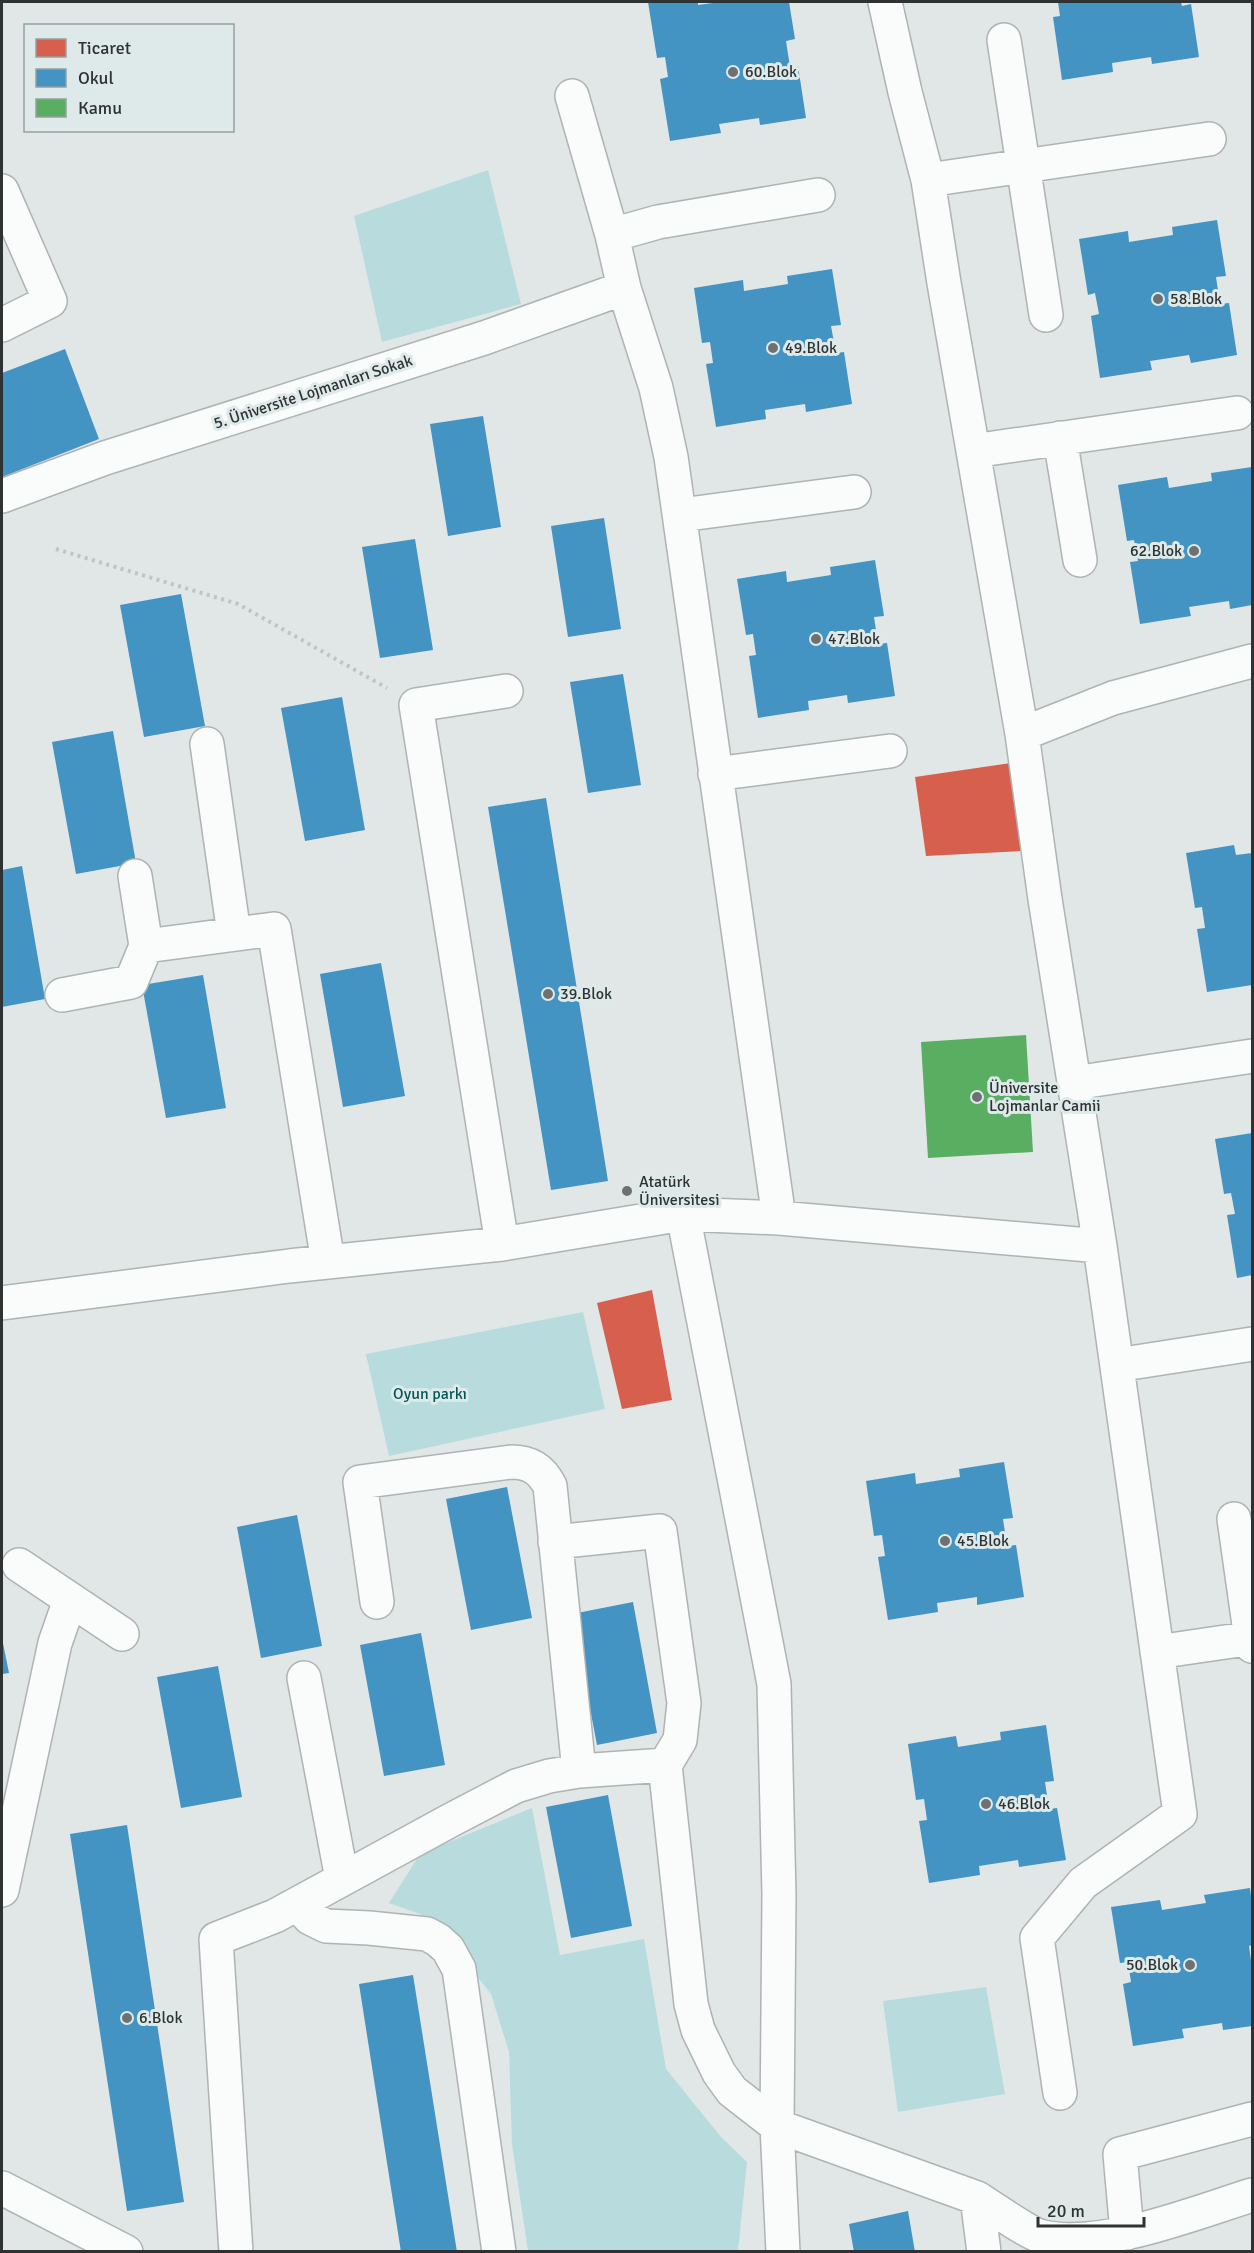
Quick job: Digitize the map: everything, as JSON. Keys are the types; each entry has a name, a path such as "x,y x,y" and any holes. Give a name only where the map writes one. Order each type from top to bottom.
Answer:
{"street":[{"path":"885,2 904,92 928,180 1022,734 1100,1246 1180,1814 1083,1883 1037,1938 1060,2093"},
{"path":"1004,40 1046,315"},
{"path":"572,96 612,235 624,288 657,388 681,515 715,774 779,1218"},
{"path":"928,180 1209,139"},
{"path":"2,191 50,301 2,325"},
{"path":"612,235 658,222 818,195"},
{"name":"5. Üniversite Lojmanları Sokak","path":"2,496 105,458 484,338 624,288"},
{"path":"973,451 1237,413"},
{"path":"1060,438 1080,561"},
{"path":"681,515 854,492"},
{"path":"1022,734 1113,698 1252,661"},
{"path":"502,1244 416,705 506,690"},
{"path":"207,744 234,934"},
{"path":"715,774 890,752"},
{"path":"62,994 131,982 146,946 135,876"},
{"path":"146,946 274,929 328,1262"},
{"path":"1074,1083 1252,1056"},
{"path":"683,1214 774,1684 779,1895 777,2126 783,2252"},
{"path":"2,1303 328,1262 502,1244 683,1214 779,1218 1100,1246"},
{"path":"1117,1365 1252,1344"},
{"path":"377,1602 360,1482 511,1462 530,1464 538,1470 550,1486 579,1770"},
{"path":"1157,1652 1252,1641 1234,1519"},
{"path":"555,1542 660,1532 684,1703 680,1740 665,1765 691,2004 698,2030 714,2064 732,2091 777,2126 976,2198 1042,2237 1082,2239 1127,2233 1252,2195"},
{"path":"19,1565 122,1634"},
{"path":"2,1890 55,1643 70,1600"},
{"path":"304,1678 342,1879"},
{"path":"236,2252 216,1940 275,1916 516,1786 579,1770 665,1765"},
{"path":"297,1904 310,1918 326,1926 427,1934 438,1940 454,1958 459,1969 499,2252"},
{"path":"1127,2233 1120,2154 1252,2119"},
{"path":"2,2188 126,2252"},
{"path":"976,2198 984,2252"}],"path":[{"path":"56,549 238,604 416,705"}],"green space":[{"path":"488,170 521,304 382,342 354,216"},
{"name":"Oyun parkı","path":"583,1312 605,1409 389,1456 366,1354"},
{"path":"532,1808 560,1955 644,1939 666,2069 721,2137 747,2162 738,2251 528,2251 512,2144 509,2052 491,1994 431,1918 389,1903 420,1854"},
{"path":"986,1987 1005,2094 898,2112 883,2001"}],"building: Ticaret":[{"path":"1011,763 1022,851 926,856 915,777"},
{"path":"652,1290 672,1400 622,1409 597,1303"}],"building: Okul":[{"name":"60.Blok","path":"648,2 698,2 698,5 720,2 789,2 795,39 786,41 790,67 798,66 806,118 760,125 759,118 719,124 721,133 670,141 660,79 668,77 665,57 657,58"},
{"path":"1058,2 1181,2 1182,6 1191,4 1199,57 1152,64 1151,57 1112,63 1113,72 1062,80 1053,17 1060,16"},
{"name":"58.Blok","path":"1217,220 1226,276 1216,277 1220,304 1229,303 1237,355 1191,363 1189,355 1150,361 1152,370 1100,378 1091,316 1099,314 1095,293 1088,295 1079,239 1128,231 1129,242 1173,235 1172,227"},
{"name":"49.Blok","path":"832,269 841,325 831,326 836,353 844,352 852,404 806,412 805,404 765,410 766,419 716,427 706,364 713,363 710,342 702,343 694,288 743,280 744,291 788,284 787,276"},
{"path":"65,349 99,439 2,477 2,373"},
{"path":"483,416 501,527 448,536 430,424"},
{"name":"62.Blok","path":"1252,467 1252,605 1230,609 1229,601 1189,607 1191,616 1140,624 1130,562 1138,561 1134,540 1127,541 1118,485 1167,477 1169,488 1212,481 1211,473"},
{"path":"604,518 621,629 568,637 551,526"},
{"path":"415,539 433,650 380,658 362,547"},
{"name":"47.Blok","path":"875,560 884,616 874,617 878,644 887,643 895,696 848,703 847,695 808,701 809,710 758,718 749,656 756,655 753,634 746,635 737,579 786,571 787,582 831,575 830,567"},
{"path":"181,594 205,726 144,737 120,605"},
{"path":"623,674 641,785 588,793 570,682"},
{"path":"342,697 365,830 305,841 281,708"},
{"path":"113,731 136,863 76,874 52,742"},
{"name":"39.Blok","path":"546,798 608,1181 551,1190 488,807"},
{"path":"1234,845 1236,855 1252,853 1252,985 1207,992 1197,929 1205,928 1202,907 1195,908 1186,853"},
{"path":"22,866 45,999 2,1007 2,870"},
{"path":"381,963 405,1096 343,1107 320,974"},
{"path":"203,975 226,1108 166,1118 142,985"},
{"path":"1252,1133 1252,1275 1237,1278 1227,1215 1235,1214 1231,1193 1224,1194 1215,1139"},
{"name":"45.Blok","path":"1004,1462 1013,1518 1003,1519 1007,1546 1016,1545 1024,1597 977,1605 977,1597 937,1603 938,1612 888,1620 878,1557 885,1556 882,1535 874,1536 866,1481 915,1473 916,1484 960,1477 959,1469"},
{"path":"507,1487 532,1618 471,1630 446,1499"},
{"path":"297,1515 322,1646 261,1658 237,1527"},
{"path":"633,1602 657,1733 597,1745 572,1614"},
{"path":"421,1633 445,1765 384,1776 360,1645"},
{"path":"2,1638 9,1673 2,1674"},
{"path":"218,1666 242,1797 181,1808 157,1677"},
{"name":"46.Blok","path":"1046,1725 1054,1781 1045,1782 1049,1809 1057,1808 1066,1860 1019,1867 1018,1860 979,1866 980,1875 929,1883 919,1821 927,1820 924,1799 916,1800 908,1744 956,1736 958,1747 1001,1740 1000,1732"},
{"path":"608,1795 632,1926 571,1938 546,1807"},
{"name":"6.Blok","path":"127,1825 184,2202 127,2211 70,1834"},
{"name":"50.Blok","path":"1250,1888 1252,1945 1249,1946 1252,1968 1252,2026 1223,2030 1222,2023 1182,2029 1184,2038 1133,2046 1123,1984 1131,1982 1128,1962 1120,1963 1111,1907 1160,1900 1162,1910 1206,1903 1204,1895"},
{"path":"413,1975 457,2252 401,2252 359,1984"},
{"path":"908,2211 915,2252 854,2252 849,2224"}],"building: Kamu":[{"name":"Üniversite Lojmanlar Camii","path":"1026,1035 1033,1152 928,1158 921,1042"}],"place":[{"name":"60.Blok","path":"733,72"},
{"name":"58.Blok","path":"1158,299"},
{"name":"49.Blok","path":"773,348"},
{"name":"62.Blok","path":"1194,551"},
{"name":"47.Blok","path":"816,639"},
{"name":"39.Blok","path":"548,994"},
{"name":"Üniversite Lojmanlar Camii","path":"977,1097"},
{"name":"Atatürk Üniversitesi","path":"627,1191"},
{"name":"45.Blok","path":"945,1541"},
{"name":"46.Blok","path":"986,1804"},
{"name":"50.Blok","path":"1190,1965"},
{"name":"6.Blok","path":"127,2018"}]}
